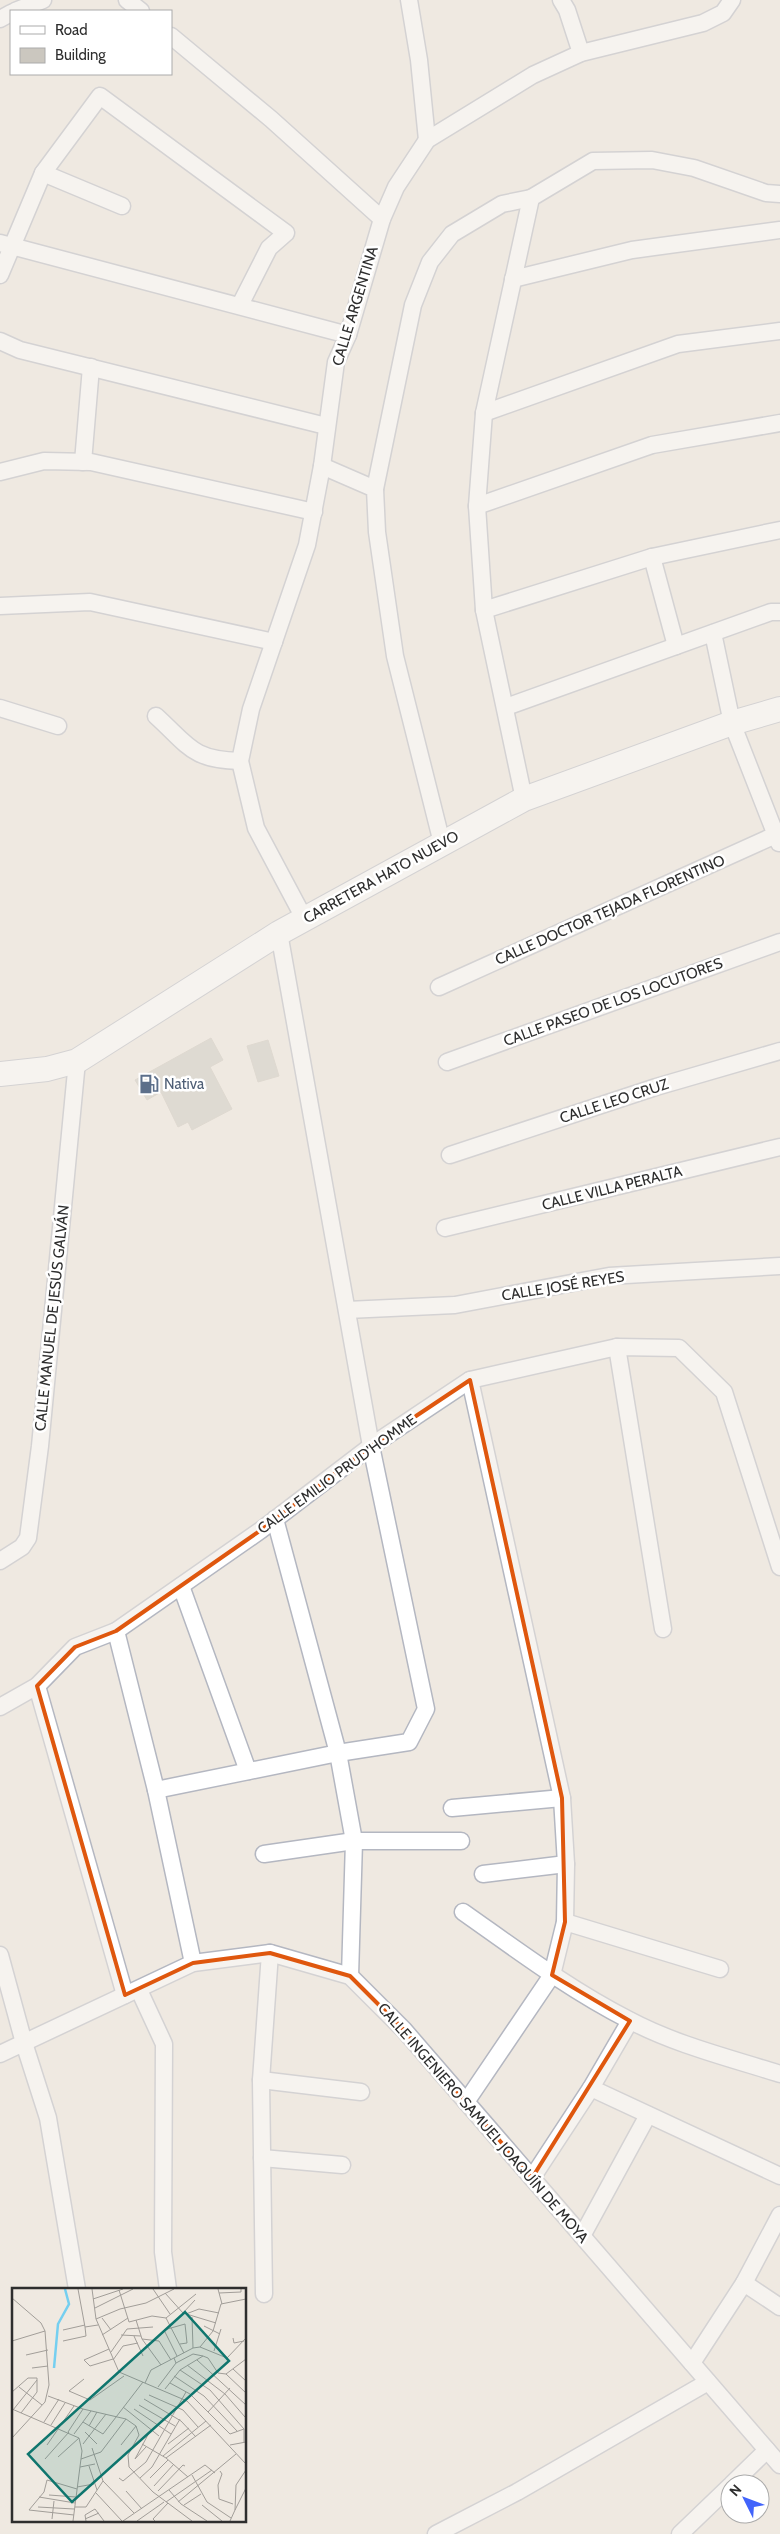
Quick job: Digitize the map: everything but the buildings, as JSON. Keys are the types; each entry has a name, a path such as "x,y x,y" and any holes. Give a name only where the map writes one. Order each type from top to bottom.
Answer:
{"main road":[{"name":"CARRETERA HATO NUEVO","path":"0,1074 46,1070 76,1061 279,932 305,920 442,843 524,800 732,723 780,709"}],"street":[{"path":"18,8 43,0"},
{"path":"127,0 140,10"},
{"path":"409,0 419,60 427,140"},
{"path":"561,0 567,10 581,53"},
{"name":"CALLE ARGENTINA","path":"305,920 256,828 240,761 251,708 307,545 322,466 336,362 348,335 382,219 396,187 427,140 533,75 581,53 703,23 723,13 732,0"},
{"path":"172,37 271,119 382,219"},
{"path":"0,275 7,244 43,173 100,96 286,233 269,248 240,305"},
{"path":"442,843 395,656 377,532 375,489 413,305 430,262 452,234 502,204 531,198 593,161 652,160 694,168 766,193 780,194"},
{"path":"43,173 122,206"},
{"path":"524,800 506,707 484,610 477,506 484,413 531,198"},
{"path":"513,279 632,250 780,230"},
{"path":"7,244 348,335"},
{"path":"484,413 678,344 780,331"},
{"path":"0,341 20,350 326,426"},
{"path":"83,462 92,367"},
{"path":"477,506 652,445 780,423"},
{"path":"0,472 44,461 83,462 314,512"},
{"path":"322,466 375,489"},
{"path":"484,610 652,557 780,530"},
{"path":"652,557 676,646"},
{"path":"0,606 90,602 274,642"},
{"path":"506,707 771,612 780,612"},
{"path":"713,633 732,723 779,838"},
{"path":"0,708 58,726"},
{"path":"156,716 194,752 216,760 240,761"},
{"name":"CALLE DOCTOR TEJADA FLORENTINO","path":"439,987 779,838"},
{"path":"156,1790 338,1753 409,1742 426,1709 371,1446 279,932"},
{"name":"CALLE PASEO DE LOS LOCUTORES","path":"447,1062 780,942"},
{"name":"CALLE LEO CRUZ","path":"450,1155 656,1087 780,1051"},
{"name":"CALLE MANUEL DE JESÚS GALVÁN","path":"0,1561 22,1547 28,1538 40,1446 76,1061"},
{"name":"CALLE VILLA PERALTA","path":"445,1228 780,1147"},
{"name":"CALLE JOSÉ REYES","path":"347,1310 455,1305 609,1276 779,1271"},
{"path":"617,1347 663,1629"},
{"name":"CALLE EMILIO PRUD'HOMME","path":"0,1707 37,1686 75,1647 116,1631 275,1519 371,1446 470,1380 617,1347 679,1348 724,1392 780,1568"},
{"path":"466,2102 552,1974 565,1922 566,1864 562,1798 470,1380"},
{"path":"275,1519 338,1753 354,1841 350,1976"},
{"path":"181,1586 248,1771"},
{"path":"116,1631 156,1790 193,1963"},
{"path":"37,1686 132,1993 164,2044 163,2252 168,2288"},
{"path":"452,1808 562,1798"},
{"path":"264,1854 354,1841 460,1841"},
{"path":"483,1874 566,1864"},
{"path":"463,1912 552,1974 630,2021 683,2043 780,2074"},
{"path":"565,1922 720,1969"},
{"path":"264,2294 261,2080 270,1953"},
{"name":"CALLE INGENIERO SAMUEL JOAQUÍN DE MOYA","path":"0,2054 193,1963 270,1953 350,1976 404,2030 780,2465"},
{"path":"0,1954 24,2043 48,2118 77,2288"},
{"path":"532,2178 592,2088 630,2021"},
{"path":"261,2080 361,2092"},
{"path":"592,2088 648,2116 780,2176"},
{"path":"582,2236 648,2116"},
{"path":"262,2158 342,2165"},
{"path":"692,2363 744,2283 780,2216"},
{"path":"744,2283 780,2307"},
{"path":"436,2534 517,2492 708,2382"},
{"path":"742,2474 767,2450"},
{"path":"680,2534 720,2496"}],"highlighted area":[{"path":"470,1380 562,1798 565,1922 552,1975 630,2021 532,2178 404,2030 350,1976 270,1953 193,1963 125,1995 37,1686 75,1647 116,1631 261,1530 371,1446"}],"place":[{"name":"Nativa","path":"149,1084"}]}
